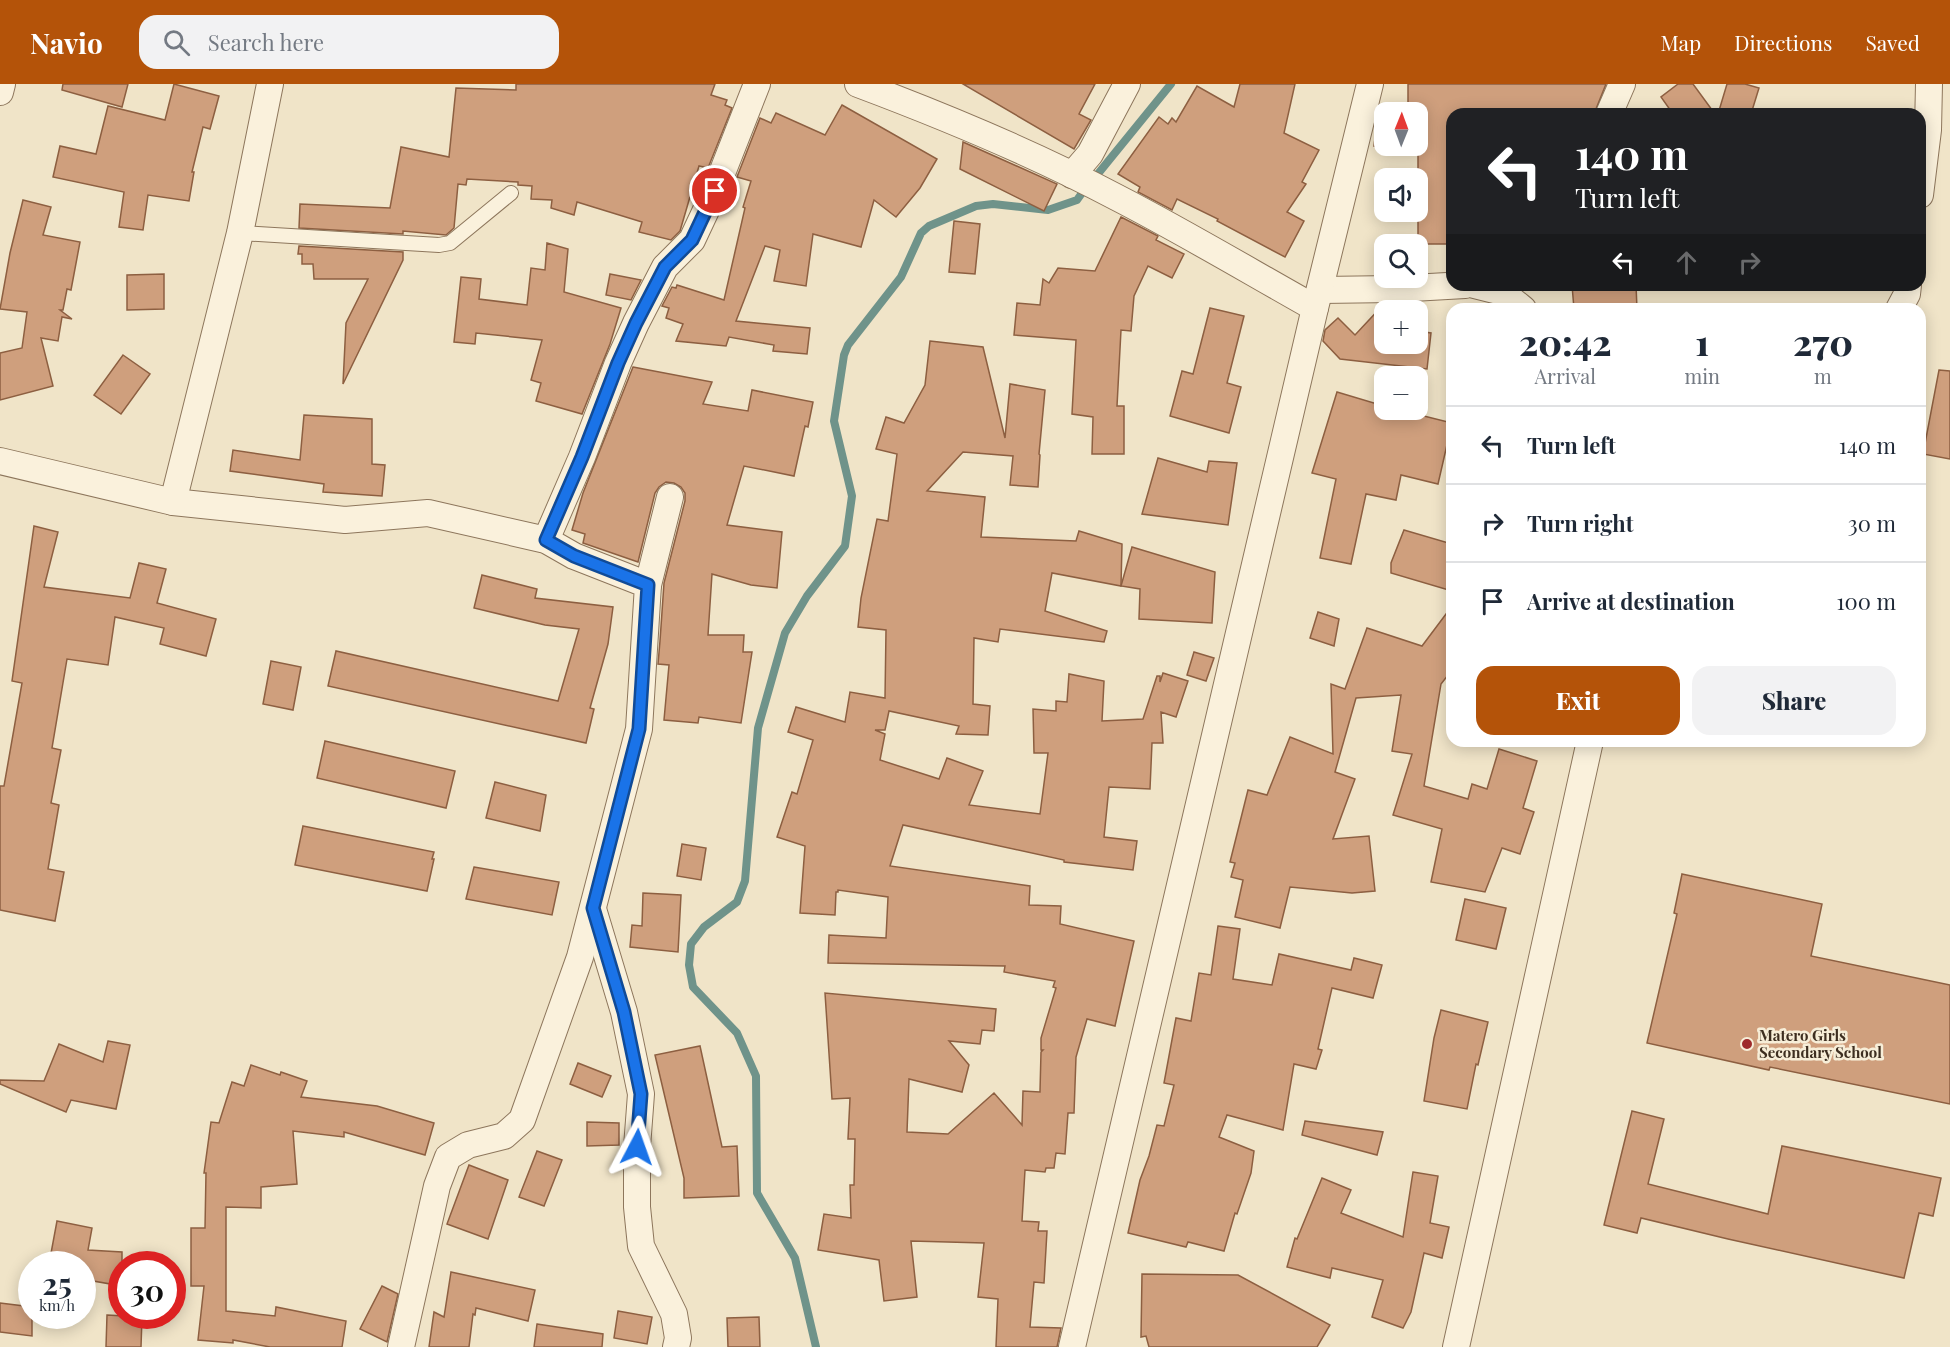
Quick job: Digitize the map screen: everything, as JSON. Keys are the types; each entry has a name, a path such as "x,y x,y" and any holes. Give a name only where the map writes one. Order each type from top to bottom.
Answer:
{"street":[{"path":"0,92 2,84"},
{"path":"173,502 240,233 270,84"},
{"path":"546,540 636,323 665,267 692,240 715,191 757,84"},
{"path":"858,84 936,113 1072,175 1318,299 1446,284"},
{"path":"1072,175 1090,154 1127,84"},
{"path":"1072,1347 1370,84"},
{"path":"1612,108 1622,84"},
{"path":"1926,146 1929,84"},
{"path":"1498,291 1516,303"},
{"path":"0,461 173,502 345,519 428,513 546,540 574,556 648,585"},
{"path":"401,1347 437,1186 448,1157 468,1145 504,1136 522,1120 580,957 639,729 648,585 670,497"},
{"path":"1456,1347 1589,747"},
{"path":"593,908 624,1012 641,1094 637,1171 640,1246 674,1314 678,1338 676,1347"}],"lane":[{"path":"240,233 439,245 450,243 511,193"}],"building":[{"path":"63,84 128,84 122,107 62,90"},
{"path":"174,84 219,96 210,129 203,127 192,172 194,172 189,201 148,195 143,230 119,227 124,192 53,177 60,146 96,154 108,106 165,120"},
{"path":"516,84 715,84 711,95 727,100 725,105 732,108 708,168 699,166 680,231 671,240 639,232 642,222 577,202 574,215 551,208 552,200 531,199 532,186 518,185 518,182 467,179 466,185 458,184 454,228 446,235 403,231 403,234 299,228 300,204 390,208 401,147 449,157 456,88 516,90"},
{"path":"963,84 1095,84 1079,114 1091,120 1074,149"},
{"path":"1240,84 1295,84 1284,133 1319,150 1302,182 1306,184 1287,212 1304,221 1285,257 1177,199 1172,210 1138,192 1140,187 1118,174 1159,117 1168,124 1172,118 1176,122 1197,86 1234,107"},
{"path":"1408,84 1606,84 1596,108 1446,108 1446,244 1428,244 1428,234 1418,234 1418,222 1428,222 1428,168 1418,168 1418,156 1428,156 1428,102 1408,102"},
{"path":"1678,84 1693,84 1711,108 1669,108 1661,97"},
{"path":"1727,84 1745,84 1759,88 1753,108 1720,108"},
{"path":"842,105 937,159 920,188 896,217 874,200 861,247 813,234 806,286 774,281 780,250 765,246 736,321 810,328 807,354 773,351 774,345 729,337 726,346 676,341 683,324 666,318 669,308 662,306 672,287 676,288 677,285 724,300 745,208 743,207 751,181 737,177 760,118 771,123 776,113 825,135"},
{"path":"963,142 1057,184 1044,211 960,169"},
{"path":"23,200 51,207 43,235 80,242 71,290 67,289 63,310 60,310 72,319 62,317 58,341 41,338 53,386 0,400 0,353 22,348 27,312 0,309"},
{"path":"1121,217 1158,236 1156,240 1184,254 1172,278 1148,266 1134,296 1131,331 1121,330 1117,406 1124,406 1124,454 1092,454 1093,417 1072,414 1076,340 1014,335 1017,303 1040,305 1043,279 1049,283 1058,268 1095,271"},
{"path":"954,221 980,224 975,274 949,272"},
{"path":"547,243 568,249 564,292 621,308 610,344 582,414 536,401 541,383 531,380 542,340 476,333 475,344 454,342 461,277 481,279 479,299 527,305 531,268 545,270"},
{"path":"299,246 403,252 403,260 343,384 346,323 368,279 314,279 313,264 302,264 302,254 298,254"},
{"path":"164,274 164,309 127,310 127,275"},
{"path":"610,274 641,280 631,300 606,295"},
{"path":"1572,291 1636,291 1637,303 1574,303"},
{"path":"1210,308 1244,316 1227,383 1241,387 1229,433 1170,416 1182,371 1193,374"},
{"path":"1374,315 1374,354 1428,354 1428,333 1431,333 1427,366 1401,366 1340,359 1323,341 1325,330 1338,318 1355,335"},
{"path":"930,341 983,347 1005,438 1010,384 1045,390 1038,487 1010,485 1013,456 963,452 927,491 985,497 981,537 1076,541 1079,531 1122,544 1121,586 1052,573 1045,611 1107,631 1104,642 1000,629 998,642 974,638 973,704 990,706 988,735 956,734 959,726 889,711 885,730 875,730 885,734 880,760 939,779 947,758 983,771 969,805 1040,814 1048,753 1034,753 1033,709 1056,711 1056,701 1067,702 1069,674 1104,681 1102,721 1143,719 1157,676 1160,676 1160,682 1163,673 1188,681 1176,717 1161,712 1163,743 1152,743 1150,789 1109,787 1104,837 1137,841 1133,870 1064,862 1064,860 903,825 890,866 1030,886 1029,905 1061,906 1060,924 1134,941 1115,1026 1087,1019 1076,1057 1074,1113 1068,1113 1065,1154 1056,1153 1054,1168 1046,1168 1045,1172 1025,1170 1022,1221 1039,1222 1038,1231 1047,1231 1044,1283 1034,1282 1030,1327 1061,1328 1057,1347 996,1347 998,1299 978,1297 984,1243 911,1241 917,1297 884,1301 879,1260 818,1250 824,1214 851,1218 850,1185 854,1185 855,1139 848,1139 850,1098 832,1099 825,993 996,1009 994,1031 982,1030 980,1044 949,1041 969,1065 962,1092 909,1079 907,1132 948,1134 994,1093 1022,1125 1023,1091 1040,1092 1041,1052 1043,1050 1041,1050 1041,1038 1056,988 1053,987 1055,981 1004,972 1005,966 828,963 829,935 886,938 888,897 838,890 835,915 800,913 805,846 777,837 792,792 797,794 813,740 788,732 796,707 845,722 850,692 885,698 886,630 858,627 861,598 877,519 888,521 897,454 876,449 886,417 904,423 925,385"},
{"path":"123,355 150,374 121,414 94,395"},
{"path":"633,367 712,382 703,404 748,411 752,390 813,402 794,476 744,466 727,525 782,532 777,588 751,585 712,574 708,635 744,635 743,652 752,652 741,723 699,717 698,723 664,720 669,665 658,664 664,583 685,501 685,493 681,487 666,482 655,493 638,562 583,543 585,534 572,530 583,493"},
{"path":"1939,370 1950,371 1950,459 1926,455 1926,438"},
{"path":"1337,392 1374,403 1374,420 1428,420 1428,417 1446,422 1446,449 1438,484 1401,475 1396,500 1366,494 1351,564 1320,558 1336,479 1312,473"},
{"path":"304,415 372,419 372,464 385,465 382,496 323,492 324,484 230,471 233,450 300,460"},
{"path":"1158,458 1207,472 1209,461 1237,463 1228,525 1142,514"},
{"path":"34,526 58,532 44,587 130,598 139,563 166,569 157,603 216,619 206,656 160,644 164,628 115,617 108,665 67,659 52,748 61,750 51,803 59,805 48,869 64,872 55,921 0,910 0,786 4,786 22,683 12,681"},
{"path":"1404,530 1446,542 1446,589 1391,573 1391,563"},
{"path":"1132,547 1215,572 1212,623 1139,619 1140,589 1121,586"},
{"path":"482,575 537,589 535,598 613,607 608,644 590,708 594,709 586,743 328,686 336,651 558,701 579,629 545,625 474,608"},
{"path":"1318,612 1339,619 1334,646 1310,638"},
{"path":"1446,614 1446,678 1441,684 1424,786 1468,799 1472,784 1487,789 1499,749 1537,761 1523,808 1534,812 1520,854 1502,848 1485,892 1431,882 1442,829 1393,815 1412,754 1392,751 1401,695 1356,698 1335,772 1355,779 1333,839 1369,836 1375,891 1352,893 1290,887 1280,928 1235,917 1243,880 1231,877 1235,863 1230,862 1248,790 1267,795 1290,737 1333,754 1331,684 1345,689 1367,628 1422,646"},
{"path":"1194,652 1214,658 1206,681 1187,675"},
{"path":"271,661 301,667 293,710 263,704"},
{"path":"325,741 455,771 446,808 317,778"},
{"path":"495,782 546,795 540,831 486,818"},
{"path":"303,826 434,852 427,891 295,865"},
{"path":"682,844 706,848 701,880 677,876"},
{"path":"474,867 559,882 552,915 466,899"},
{"path":"1682,874 1822,904 1811,956 1950,985 1950,1104 1770,1067 1769,1070 1647,1043 1677,914 1674,913"},
{"path":"643,893 681,895 678,952 630,947 632,925 642,926"},
{"path":"1465,899 1506,908 1496,949 1456,940"},
{"path":"1218,926 1240,929 1233,979 1272,985 1279,954 1351,970 1354,958 1382,965 1373,998 1332,988 1318,1049 1322,1050 1316,1069 1294,1064 1283,1130 1227,1115 1219,1137 1254,1151 1251,1173 1237,1214 1235,1213 1224,1251 1188,1242 1186,1247 1128,1233 1140,1180 1157,1125 1164,1126 1174,1085 1164,1083 1176,1018 1191,1021 1199,973 1211,975"},
{"path":"1441,1010 1488,1022 1478,1065 1476,1064 1467,1109 1424,1101"},
{"path":"108,1041 130,1045 116,1109 71,1100 66,1112 0,1084 0,1080 44,1081 59,1044 103,1062"},
{"path":"700,1046 722,1147 737,1146 739,1196 684,1198 684,1178 655,1055"},
{"path":"578,1063 611,1076 602,1097 570,1084"},
{"path":"251,1065 307,1081 301,1097 377,1106 434,1123 425,1155 344,1132 344,1137 293,1131 297,1184 261,1187 261,1208 226,1207 226,1311 275,1316 276,1307 346,1321 342,1347 270,1347 233,1340 233,1343 198,1340 204,1286 191,1286 191,1228 205,1228 206,1173 204,1173 211,1122 219,1123 232,1082 244,1086"},
{"path":"1632,1111 1664,1119 1648,1184 1768,1214 1782,1146 1941,1178 1933,1216 1919,1213 1904,1278 1641,1218 1637,1233 1604,1225"},
{"path":"1305,1121 1383,1132 1377,1155 1302,1135"},
{"path":"587,1122 619,1123 619,1145 587,1146"},
{"path":"537,1151 562,1160 544,1206 519,1197"},
{"path":"469,1165 508,1180 488,1239 447,1224"},
{"path":"1413,1172 1438,1176 1430,1223 1449,1227 1442,1258 1424,1253 1411,1312 1403,1328 1372,1317 1383,1280 1332,1268 1330,1278 1287,1267 1295,1238 1297,1239 1322,1178 1351,1190 1341,1213 1403,1237"},
{"path":"57,1221 92,1228 88,1250 108,1251 108,1284 96,1281 96,1251 51,1251"},
{"path":"451,1272 535,1290 528,1321 476,1308 475,1315 473,1314 469,1347 429,1347 434,1312 444,1317"},
{"path":"1142,1274 1238,1275 1330,1325 1317,1347 1149,1347 1146,1336 1141,1337"},
{"path":"382,1286 398,1294 387,1342 360,1329"},
{"path":"0,1303 18,1305 18,1329 32,1329 32,1336 0,1332"},
{"path":"618,1311 652,1317 647,1344 614,1338"},
{"path":"107,1315 108,1329 142,1329 141,1347 106,1347"},
{"path":"759,1317 760,1347 728,1347 727,1318"},
{"path":"537,1324 603,1334 602,1347 534,1347"}],"waterway":[{"path":"1097,175 1171,84"},
{"path":"816,1347 795,1258 757,1193 756,1076 737,1033 693,987 689,965 691,944 704,927 737,902 745,881 758,728 785,633 807,596 845,546 852,496 834,421 844,355 848,345 901,277 921,233 929,226 976,206 993,204 1048,210 1077,200 1082,193"}],"place":[{"name":"Matero Girls Secondary School","path":"1747,1044"}],"route":[{"path":"637,1147 641,1094 624,1012 593,908 639,729 648,585 574,556 546,540 636,323 665,267 692,240 715,191"}]}
